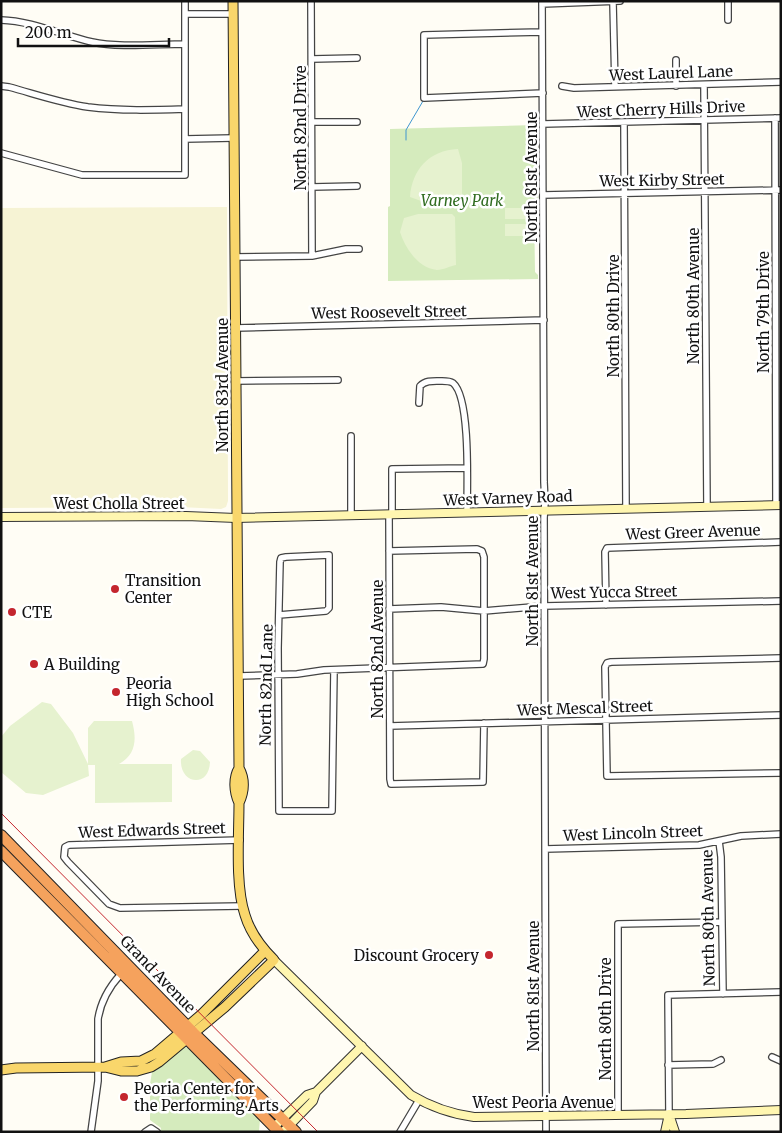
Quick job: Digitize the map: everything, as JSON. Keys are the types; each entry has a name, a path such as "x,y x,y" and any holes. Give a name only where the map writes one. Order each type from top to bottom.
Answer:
{"highway":[{"name":"Grand Avenue","path":"1,835 80,916 187,1033 282,1128"},
{"name":"Grand Avenue","path":"1,851 121,974 187,1033"},
{"path":"72,924 80,916"}],"main road":[{"name":"North 83rd Avenue","path":"233,1 239,768 235,774 235,795 239,803 242,906 249,925 270,956"},
{"path":"1,1070 16,1068 101,1067 148,1058 225,1007 270,956"}],"street":[{"path":"1,152 82,175 186,175 184,1"},
{"name":"North 82nd Drive","path":"311,1 312,256"},
{"path":"728,1 728,20"},
{"path":"542,3 616,2 615,87"},
{"name":"North 81st Avenue","path":"542,3 546,1132"},
{"path":"185,14 233,14"},
{"path":"1,20 28,23 106,44 185,44"},
{"path":"542,32 424,35 424,98 543,93"},
{"path":"312,59 357,58"},
{"path":"676,60 676,86"},
{"name":"West Laurel Lane","path":"562,86 574,88 781,82"},
{"name":"North 80th Avenue","path":"704,85 707,507"},
{"path":"1,86 64,103 88,107 125,110 185,109"},
{"name":"West Cherry Hills Drive","path":"543,124 778,118"},
{"name":"North 79th Drive","path":"778,118 778,505"},
{"path":"312,122 356,122"},
{"name":"North 80th Drive","path":"624,123 626,508"},
{"path":"185,139 234,138"},
{"path":"312,187 357,186"},
{"name":"West Kirby Street","path":"543,195 778,190"},
{"path":"234,257 312,256 346,249 359,249"},
{"name":"West Roosevelt Street","path":"235,328 544,320"},
{"path":"235,381 338,380"},
{"path":"419,403 419,392 423,383 432,381 447,381 453,384 459,395 466,427 467,513"},
{"path":"351,436 351,515"},
{"name":"North 82nd Avenue","path":"467,468 392,469 389,551 391,784 483,782 484,724"},
{"name":"West Varney Road","path":"236,518 778,505"},
{"name":"West Cholla Street","path":"1,517 186,516 236,518"},
{"name":"West Greer Avenue","path":"606,605 605,552 607,548 781,542"},
{"path":"238,676 278,676 334,670 482,664 484,659 484,557 482,551 476,549 389,551"},
{"name":"North 82nd Lane","path":"280,615 326,611 330,608 329,555 281,558 280,562 278,676 279,811 332,810 334,670"},
{"name":"West Yucca Street","path":"389,609 441,607 484,611 544,606 781,601"},
{"path":"781,658 607,663 605,668 607,776 781,773"},
{"name":"West Mescal Street","path":"390,726 781,715"},
{"name":"West Lincoln Street","path":"545,849 699,845 741,836 781,834"},
{"name":"West Edwards Street","path":"240,840 69,845 65,847 64,858 109,904 120,908 242,906"},
{"name":"North 80th Avenue","path":"719,841 721,858 723,994"},
{"name":"North 80th Drive","path":"618,1115 618,924 722,922"},
{"name":"West Peoria Avenue","path":"270,956 411,1095 445,1111 474,1117 781,1110"},
{"path":"91,1132 101,1067 98,1019 105,995 121,974"},
{"path":"665,1132 669,1114 668,995 781,992"},
{"path":"282,1128 313,1102 316,1092 362,1046"},
{"path":"772,1057 781,1061"},
{"path":"668,1065 713,1064 721,1060"},
{"path":"400,1132 419,1100"},
{"path":"669,1114 675,1132"},
{"path":"145,1132 151,1128 157,1132"}],"shaded area":[{"path":"227,207 228,501 226,507 221,509 180,507 1,508 1,208"}],"green space":[{"name":"Varney Park","path":"537,125 538,202 534,206 535,272 538,275 538,279 388,281 390,129"},
{"path":"458,149 462,163 462,198 459,201 424,202 410,197 414,178 424,163 439,153"},
{"path":"505,208 526,208 526,219 505,219"},
{"path":"418,214 452,214 455,217 456,265 439,270 430,268 418,261 409,251 400,232 404,218"},
{"path":"505,224 526,224 526,236 505,236"},
{"path":"42,702 51,704 73,733 88,764 88,728 94,721 132,721 134,746 129,756 119,764 172,764 172,802 95,803 95,765 88,765 89,776 43,795 26,793 1,772 1,737 10,726"},
{"path":"193,750 200,751 210,762 208,771 200,780 189,778 182,767 181,759"},
{"path":"185,1047 190,1049 260,1119 259,1131 160,1132 161,1128 150,1120 152,1072"}],"waterway":[{"path":"406,140 406,130 423,101"}],"railway":[{"path":"1,813 318,1132"}],"place":[{"name":"Transition Center","path":"115,589"},
{"name":"CTE","path":"12,612"},
{"name":"A Building","path":"34,664"},
{"name":"Peoria High School","path":"116,692"},
{"name":"Discount Grocery","path":"489,955"},
{"name":"Peoria Center for the Performing Arts","path":"124,1097"}]}
